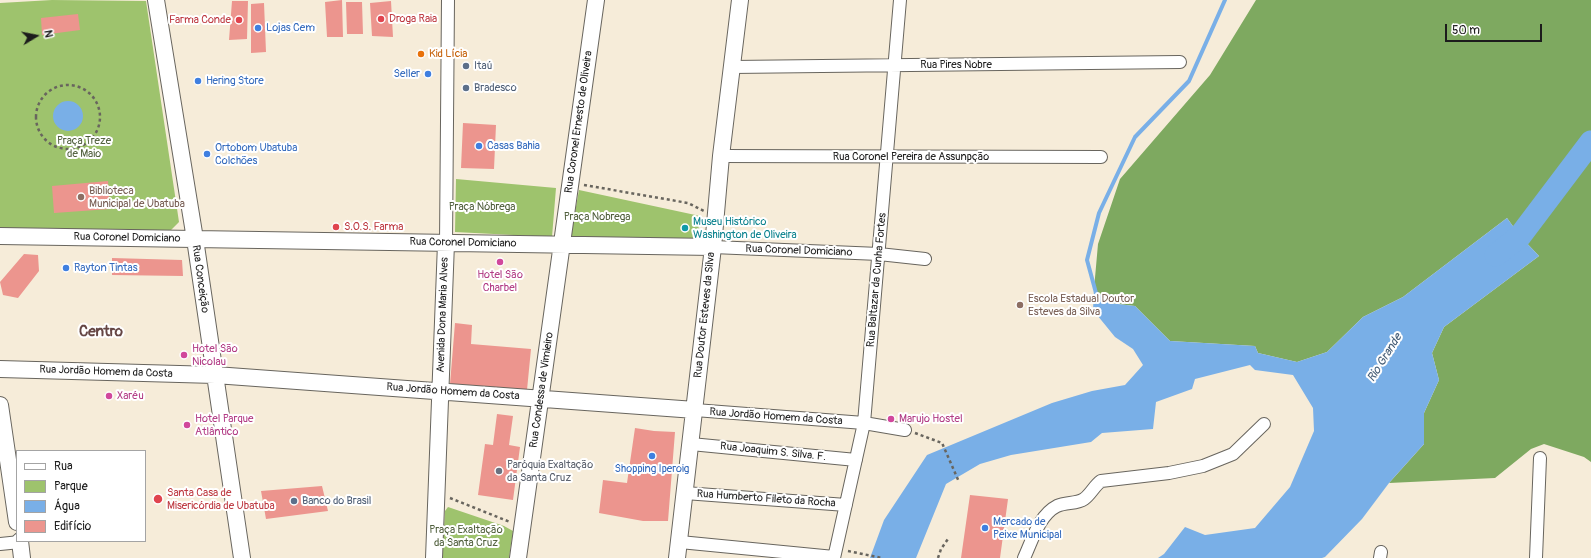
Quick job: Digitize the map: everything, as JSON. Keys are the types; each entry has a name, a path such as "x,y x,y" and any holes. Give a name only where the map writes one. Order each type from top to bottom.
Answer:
{"street":[{"name":"Rua Conceição","path":"156,0 195,239 242,558"},
{"name":"Avenida Dona Maria Alves","path":"434,558 446,243 448,0"},
{"name":"Rua Coronel Ernesto de Oliveira","path":"562,245 596,0"},
{"name":"Rua Doutor Esteves da Silva","path":"678,550 713,247 721,156 740,0"},
{"name":"Rua Baltazar da Cunha Fortes","path":"835,555 864,423 900,0"},
{"name":"Rua Pires Nobre","path":"732,66 1180,62"},
{"name":"Rua Coronel Pereira de Assunpção","path":"721,156 1101,157"},
{"name":"Rua Coronel Domiciano","path":"0,236 713,247 879,254 925,259"},
{"name":"Rua Condessa de Vimieiro","path":"518,558 562,245"},
{"name":"Rua Jordão Homem da Costa","path":"0,369 215,375 864,423 905,430"},
{"path":"0,405 16,515"},
{"path":"1024,558 1040,523 1052,510 1058,506 1081,501 1086,498 1095,485 1102,481 1169,473 1203,466 1232,454 1264,424"},
{"name":"Rua Joaquim S. Silva. F.","path":"691,444 856,460"},
{"path":"1536,558 1540,458"},
{"name":"Rua Humberto Fileto da Rocha","path":"685,493 846,505"},
{"path":"0,544 16,542"},
{"path":"20,542 22,558"},
{"path":"678,550 835,555"}],"path":[{"path":"68,84 79,86 88,92 95,100 99,110 100,120 97,130 91,139 83,145 64,149 54,146 45,140 39,131 36,121 36,110 40,100 48,91 58,86 68,84"},
{"path":"570,182 688,203 703,211 716,214"},
{"path":"905,430 942,443 959,482"},
{"path":"436,493 522,526"},
{"path":"938,558 941,549 948,539"},
{"path":"835,555 864,554 882,558"}],"green space":[{"name":"Praça Treze de Maio","path":"52,0 146,1 179,222 170,231 0,228 0,3"},
{"path":"1256,0 1591,0 1591,462 1584,457 1544,444 1531,449 1495,478 1389,483 1424,444 1424,413 1439,380 1432,353 1444,327 1539,256 1520,236 1507,218 1403,297 1363,317 1327,352 1297,362 1258,353 1255,346 1170,341 1135,306 1109,303 1094,289 1098,244 1120,179 1210,75"},
{"name":"Praça Nóbrega","path":"456,179 556,188 552,237 455,232"},
{"name":"Praça Nobrega","path":"579,190 700,216 697,241 570,240"},
{"name":"Praça Exaltação da Santa Cruz","path":"448,507 504,526 513,531 509,558 442,558 445,511"}],"water":[{"path":"68,101 79,105 83,116 79,127 68,131 57,127 53,116 57,105"},
{"path":"1507,218 1520,236 1539,256 1444,327 1432,353 1439,380 1424,413 1424,444 1389,483 1362,519 1325,557 1158,558 1164,554 1185,527 1205,535 1255,528 1290,487 1314,431 1313,408 1293,375 1255,370 1250,365 1195,379 1192,389 1156,402 1153,429 1102,433 1091,442 1011,455 980,464 946,484 916,558 870,558 884,520 927,455 1052,403 1092,391 1125,385 1143,365 1133,349 1115,337 1093,310 1094,289 1109,303 1135,306 1170,341 1255,346 1258,353 1297,362 1327,352 1363,317 1403,297"}],"building":[{"path":"342,0 343,37 327,37 325,2"},
{"name":"Farma Conde","path":"232,1 248,1 247,39 229,40"},
{"name":"Droga Raia","path":"391,1 393,37 372,36 370,3"},
{"path":"346,2 362,2 363,34 347,34"},
{"name":"Lojas Cem","path":"264,3 266,52 251,53 251,4"},
{"path":"78,14 80,30 42,35 41,18"},
{"name":"Casas Bahia","path":"463,123 496,125 494,169 461,168"},
{"name":"Biblioteca Municipal de Ubatuba","path":"108,181 110,209 54,213 52,186"},
{"path":"24,254 38,255 39,271 18,298 3,295 0,282"},
{"path":"112,258 182,260 183,276 112,275"},
{"path":"455,323 472,325 471,344 531,349 527,390 450,384"},
{"name":"Paróquia Exaltação da Santa Cruz","path":"497,414 513,416 509,445 520,447 513,500 478,495 485,444 493,445"},
{"name":"Shopping Iperoig","path":"635,428 675,432 668,521 643,521 599,513 603,480 627,483"},
{"name":"Banco do Brasil","path":"322,486 328,511 266,519 261,491"},
{"name":"Mercado de Peixe Municipal","path":"970,495 1008,499 1000,558 961,558"}],"waterway":[{"path":"1096,293 1087,260 1099,213 1135,137 1189,81 1225,0"},
{"name":"Rio Grande","path":"1496,255 1520,236 1591,142"}],"place":[{"name":"Droga Raia","path":"381,19"},
{"name":"Farma Conde","path":"239,20"},
{"name":"Lojas Cem","path":"258,28"},
{"name":"Kid Lícia","path":"421,54"},
{"name":"Itaú","path":"466,66"},
{"name":"Seller","path":"428,74"},
{"name":"Hering Store","path":"198,81"},
{"name":"Bradesco","path":"466,88"},
{"name":"Casas Bahia","path":"479,146"},
{"name":"Ortobom Ubatuba Colchões","path":"207,154"},
{"name":"Biblioteca Municipal de Ubatuba","path":"81,197"},
{"name":"S.O.S. Farma","path":"336,227"},
{"name":"Museu Histórico Washington de Oliveira","path":"685,228"},
{"name":"Hotel São Charbel","path":"500,262"},
{"name":"Rayton Tintas","path":"66,268"},
{"name":"Escola Estadual Doutor Esteves da Silva","path":"1020,305"},
{"name":"Hotel São Nicolau","path":"184,355"},
{"name":"Xaréu","path":"109,396"},
{"name":"Marujo Hostel","path":"891,419"},
{"name":"Hotel Parque Atlântico","path":"187,425"},
{"name":"Shopping Iperoig","path":"652,456"},
{"name":"Paróquia Exaltação da Santa Cruz","path":"499,471"},
{"name":"Santa Casa de Misericórdia de Ubatuba","path":"158,499"},
{"name":"Banco do Brasil","path":"294,501"},
{"name":"Mercado de Peixe Municipal","path":"985,528"}],"district":[{"name":"Centro","path":"101,332"}]}
